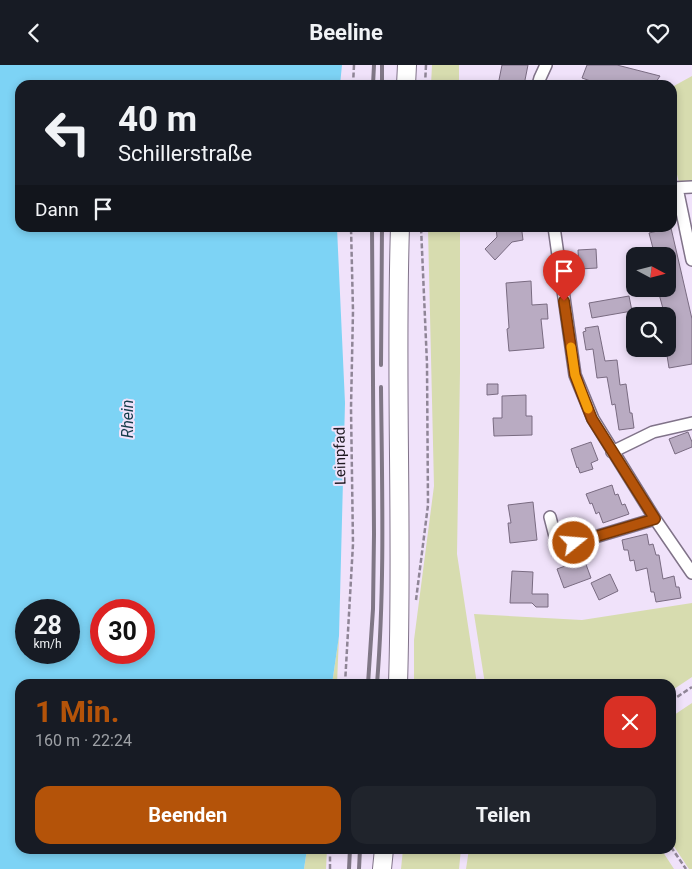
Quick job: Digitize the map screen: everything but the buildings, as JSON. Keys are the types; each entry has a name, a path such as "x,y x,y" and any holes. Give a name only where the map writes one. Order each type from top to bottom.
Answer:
{"main road":[{"path":"406,80 407,65"},
{"path":"398,679 400,232"},
{"path":"382,869 384,854"}],"street":[{"path":"539,80 546,65"},
{"path":"677,188 692,187"},
{"path":"677,196 692,260"},
{"path":"555,232 575,375 592,419 655,519 692,573"},
{"path":"612,452 653,431 692,423"},
{"path":"550,517 558,548 655,519"}],"path":[{"path":"353,80 354,65"},
{"path":"425,80 426,65"},
{"name":"Leinpfad","path":"345,679 353,544 351,232"},
{"path":"415,607 428,505 427,364 421,232"},
{"path":"676,698 692,687"},
{"path":"330,854 330,869"},
{"path":"676,854 686,869"}],"green space":[{"path":"432,65 459,65 459,80 431,80"},
{"path":"692,76 692,181 679,183 677,174 677,84"},
{"path":"428,232 460,232 457,554 476,679 414,679 414,640 434,486"},
{"path":"692,603 692,677 676,688 676,679 484,679 474,614 582,620"},
{"path":"339,636 337,679 333,679"},
{"path":"692,703 692,869 689,869 676,850 676,714"},
{"path":"306,854 327,854 326,869 304,869"},
{"path":"402,854 460,854 459,869 401,869"},
{"path":"468,854 664,854 674,869 466,869"}],"water":[{"name":"Rhein","path":"0,65 342,65 340,80 15,80 15,232 337,232 345,403 339,636 333,679 15,679 15,854 306,854 304,869 0,869"}],"railway":[{"path":"373,80 374,65"},
{"path":"382,65 382,80"},
{"path":"368,679 373,609 374,534 372,232"},
{"path":"381,365 382,232"},
{"path":"377,679 382,573 381,387"},
{"path":"349,869 350,854"},
{"path":"359,869 360,854"}],"slow traffic":[{"path":"571,347 575,375 588,409"}],"route":[{"path":"564,301 575,375 592,419 655,519 574,543"}]}
